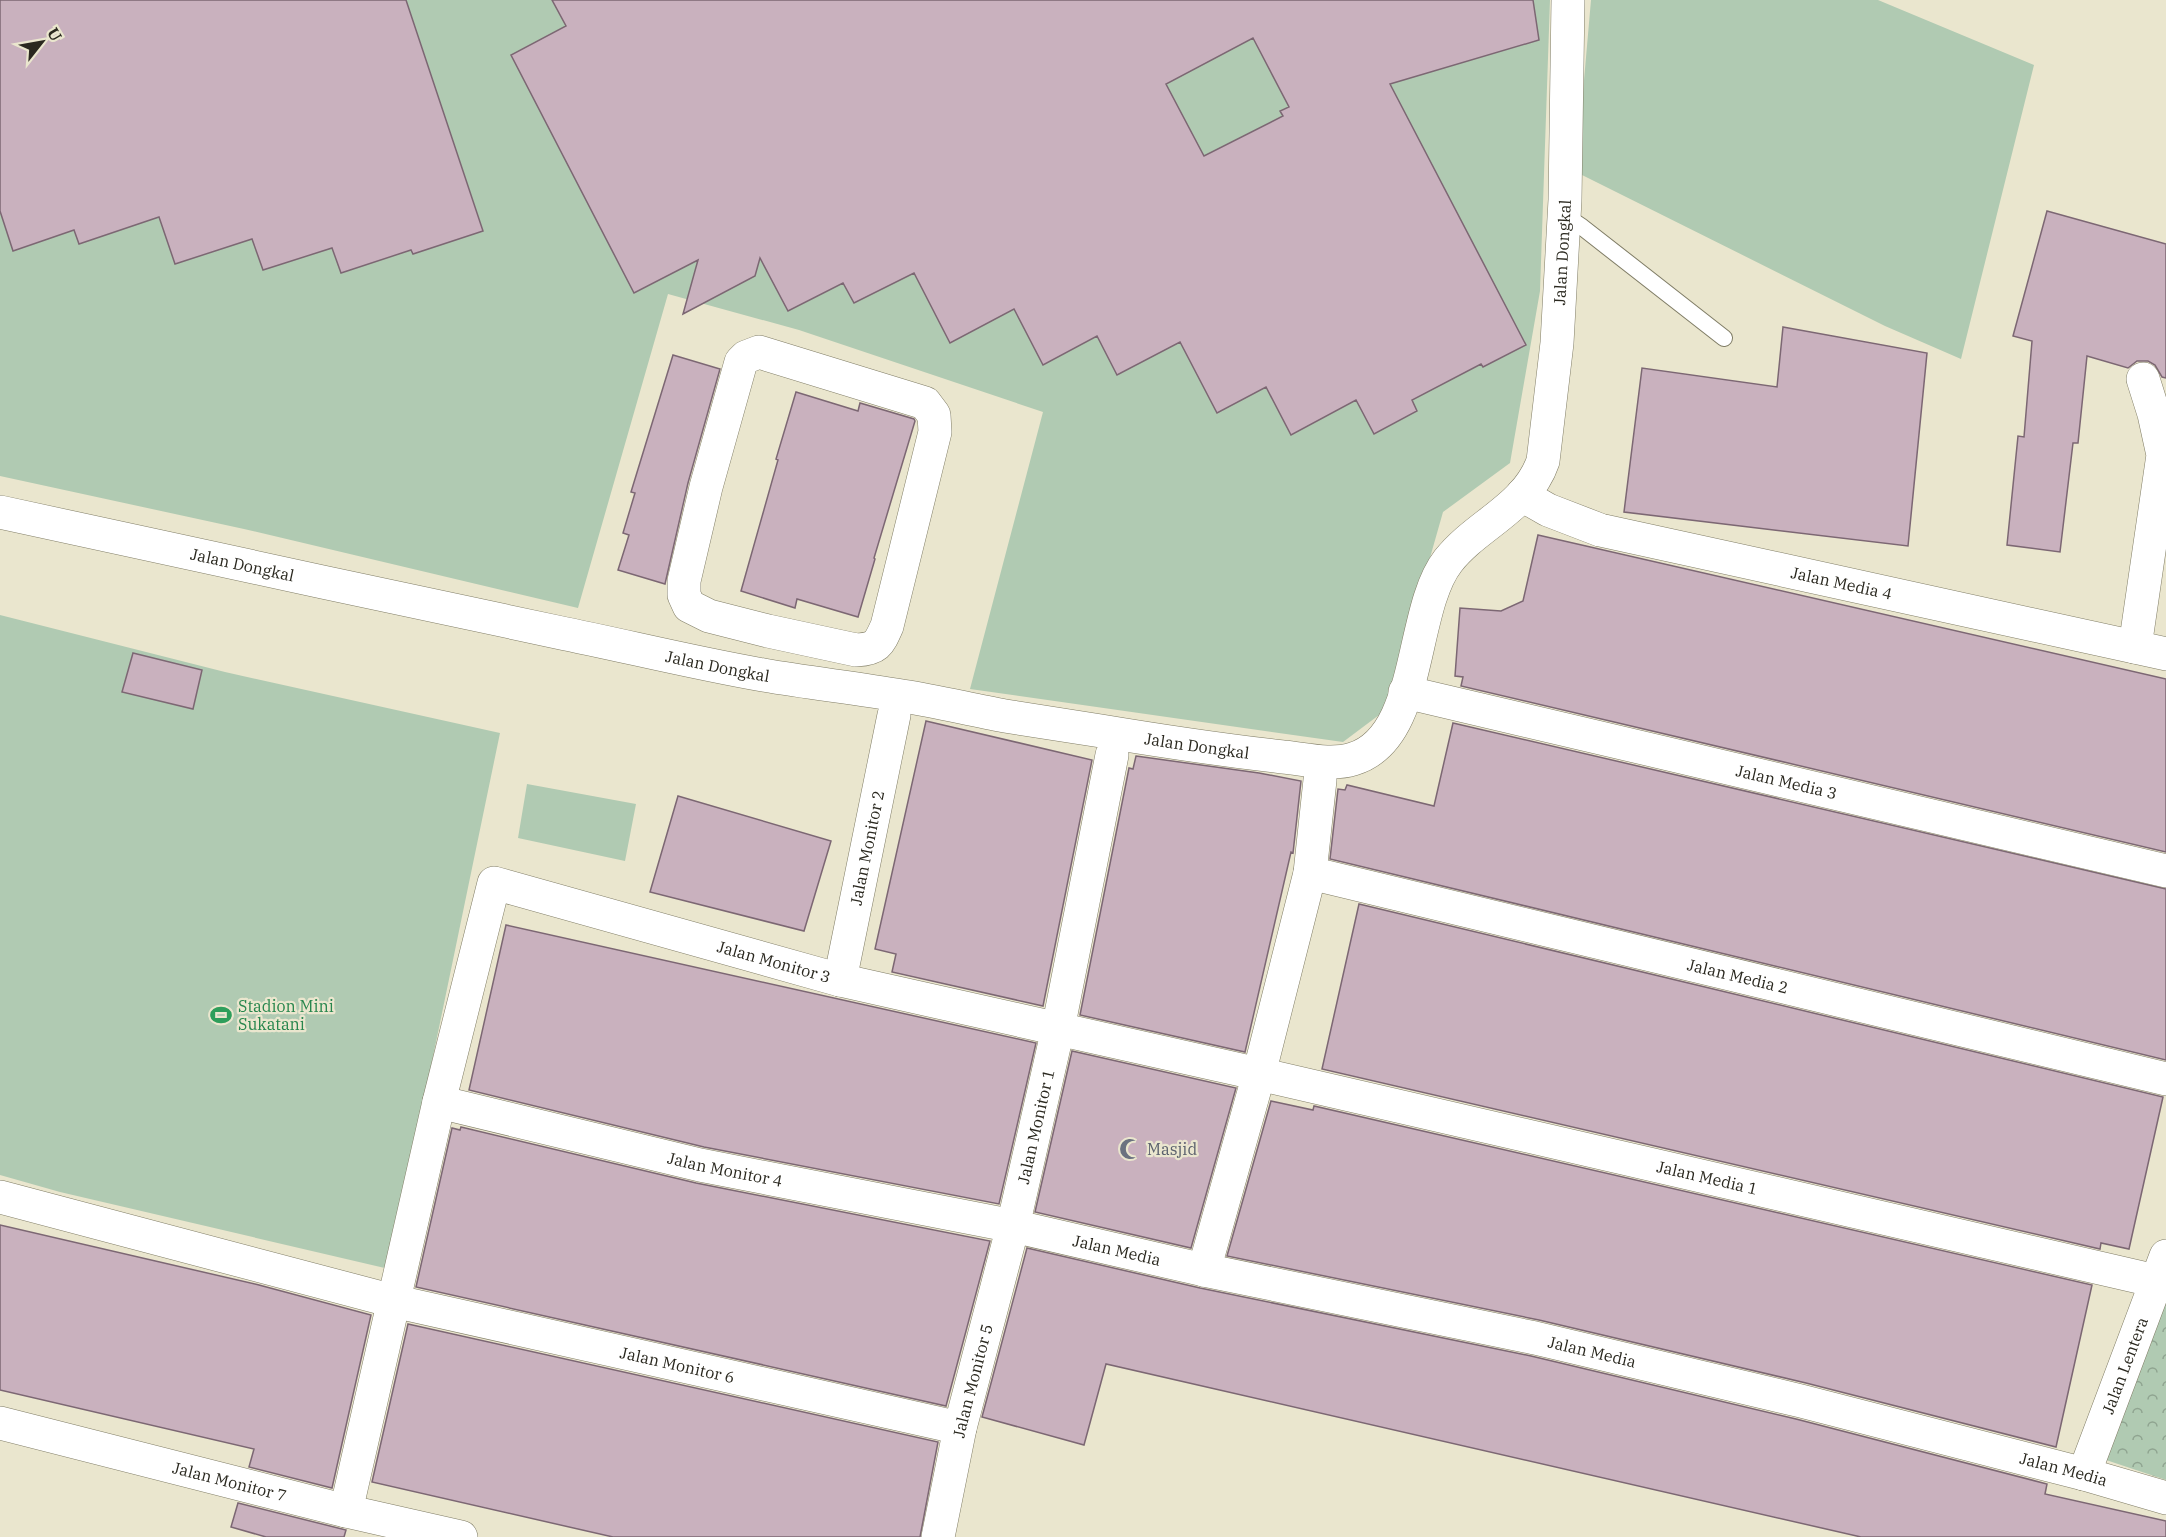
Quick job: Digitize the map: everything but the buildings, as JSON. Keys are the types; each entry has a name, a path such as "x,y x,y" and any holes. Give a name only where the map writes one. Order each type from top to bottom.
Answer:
{"street":[{"name":"Jalan Dongkal","path":"0,512 401,600 763,675 905,696 1004,716 1244,752 1340,762 1355,759 1369,752 1389,732 1405,693 1435,585 1444,567 1456,553 1522,495 1538,475 1543,460 1557,343 1564,215 1568,0"},
{"path":"759,352 925,403 934,415 935,432 887,626 878,645 869,649 856,650 768,631 709,616 689,606 684,595 684,581 706,487 741,362 746,357 759,352"},
{"path":"2143,379 2163,455 2151,650"},
{"name":"Jalan Media 4","path":"1522,495 1548,510 1600,530 2151,650"},
{"path":"763,675 764,644 768,631"},
{"name":"Jalan Media 3","path":"1405,693 2166,872"},
{"name":"Jalan Monitor 2","path":"840,980 894,715"},
{"name":"Jalan Monitor 1","path":"1013,1226 1058,1029 1112,755"},
{"path":"1204,1270 1310,873 1320,780"},
{"name":"Jalan Media 2","path":"1310,873 2166,1079"},
{"name":"Jalan Monitor 3","path":"439,1102 494,883 840,980 1258,1074"},
{"name":"Jalan Media 1","path":"1258,1074 2161,1268"},
{"path":"346,1511 439,1102"},
{"name":"Jalan Monitor 4","path":"439,1102 700,1165 1013,1226"},
{"path":"0,1197 393,1301"},
{"name":"Jalan Media","path":"1013,1226 1204,1270 1535,1338 1801,1401 2084,1474 2166,1498"},
{"name":"Jalan Monitor 5","path":"938,1537 960,1428 1013,1226"},
{"name":"Jalan Lentera","path":"2084,1474 2161,1268"},
{"name":"Jalan Monitor 6","path":"393,1301 960,1428"},
{"name":"Jalan Monitor 7","path":"0,1423 346,1511 461,1537"}],"lane":[{"path":"1564,215 1724,338"}],"green space":[{"path":"0,0 1550,0 1540,291 1510,463 1443,512 1387,709 1343,742 970,689 1043,412 799,330 668,294 578,608 244,529 0,476"},
{"path":"1591,0 1878,0 2034,65 1961,359 1885,326 1576,172"},
{"name":"Stadion Mini Sukatani","path":"0,615 225,672 500,733 389,1269 60,1192 0,1175"},
{"path":"527,784 636,804 625,861 518,838"},
{"path":"2166,1300 2166,1480 2103,1459"}],"place":[{"name":"Stadion Mini Sukatani","path":"221,1015"},
{"name":"Masjid","path":"1130,1149"}]}
